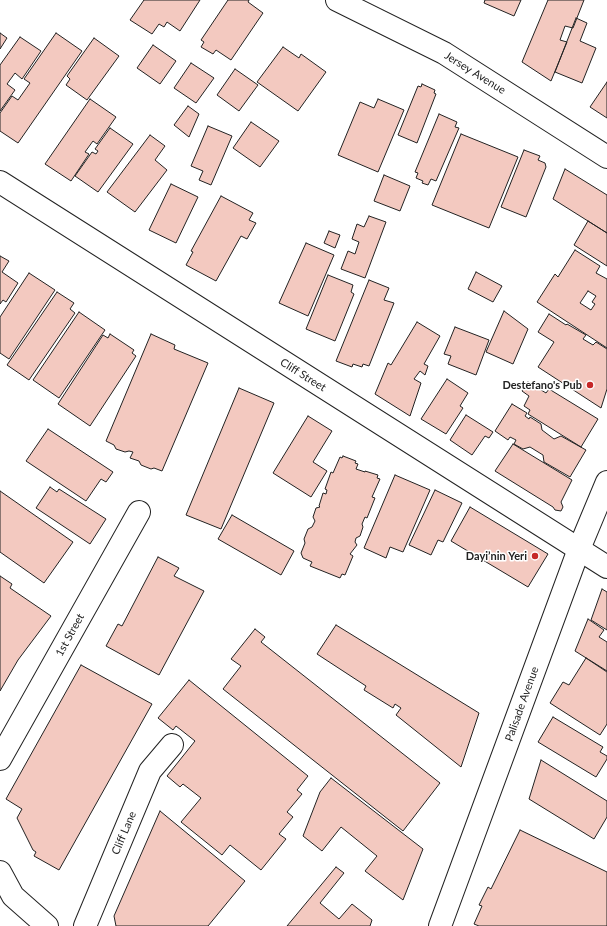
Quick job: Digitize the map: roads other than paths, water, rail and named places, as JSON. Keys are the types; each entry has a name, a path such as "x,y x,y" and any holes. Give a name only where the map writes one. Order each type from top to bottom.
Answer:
{"street":[{"name":"Jersey Avenue","path":"343,2 444,53 607,157"},
{"name":"Cliff Street","path":"0,182 607,567"},
{"name":"Palisade Avenue","path":"440,926 579,549 607,482"},
{"name":"1st Street","path":"0,759 139,512"},
{"name":"Cliff Lane","path":"86,926 150,771 172,745"},
{"path":"0,872 13,896 47,926"}],"place":[{"name":"Destefano's Pub","path":"590,385"},
{"name":"Dayi’nin Yeri","path":"535,556"}]}
